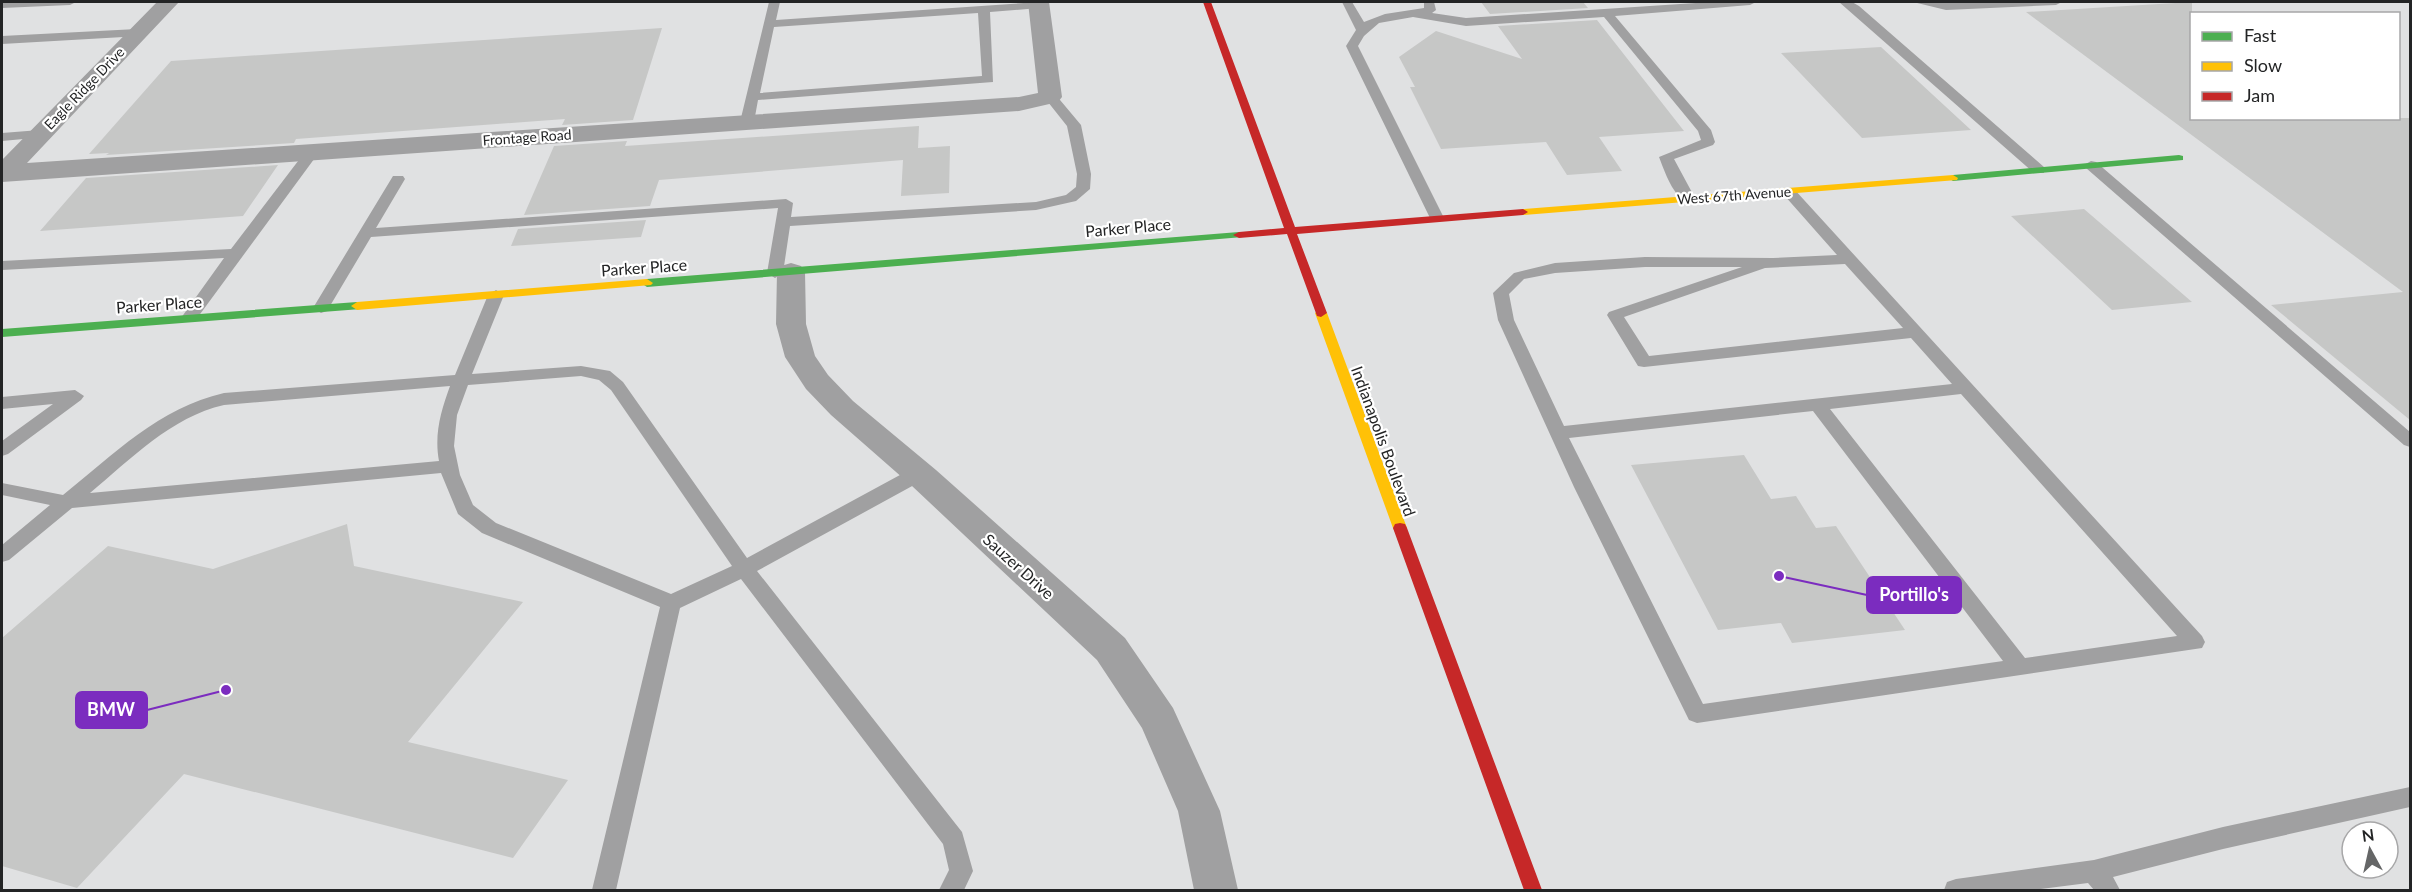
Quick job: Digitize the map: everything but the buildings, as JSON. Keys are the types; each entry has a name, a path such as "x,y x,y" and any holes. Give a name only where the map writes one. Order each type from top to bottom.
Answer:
{"main road":[{"name":"Indianapolis Boulevard","path":"1207,2 1533,891"},
{"name":"West 67th Avenue","path":"1289,230 1789,192 2179,158"},
{"name":"Parker Place","path":"2,333 1289,230"}],"street":[{"name":"Eagle Ridge Drive","path":"2,173 168,2"},
{"path":"1038,3 1050,97"},
{"name":"Frontage Road","path":"2,173 1019,104 1050,97"},
{"name":"Sauzer Drive","path":"783,272 791,324 800,357 817,382 842,408 1111,649 1159,720 1194,801 1216,891"}],"lane":[{"path":"2,5 70,2"},
{"path":"747,122 774,2"},
{"path":"1347,2 1362,30"},
{"path":"1415,14 1430,10 1429,2"},
{"path":"1437,218 1352,46 1362,30 1387,15 1415,14 1466,22 1750,2"},
{"path":"1845,2 1856,8 2039,170"},
{"path":"1919,2 1946,7 2056,2"},
{"path":"769,24 1038,3"},
{"path":"753,97 989,79 984,9"},
{"path":"1606,12 1704,130 1708,142 1666,157 1671,171 1688,198"},
{"path":"2,40 137,33"},
{"path":"783,222 1054,204 1071,198 1083,189 1084,174 1074,125 1050,97"},
{"path":"2,137 40,134"},
{"path":"189,318 314,151"},
{"path":"2091,165 2410,441"},
{"path":"321,308 398,179"},
{"path":"1789,192 2195,642 1697,714 1558,433 1506,320 1501,293 1519,276 1555,268 1645,262 1773,263 1848,259"},
{"path":"366,233 786,203 783,222 783,272"},
{"path":"2,266 236,253"},
{"path":"1773,263 1615,315 1644,362 1915,332"},
{"path":"496,295 448,415 445,446 449,466 465,509 489,528 671,603 744,569 918,474"},
{"path":"2,555 162,424 202,404 224,399 581,371 604,375 617,386 744,569 954,840 961,871 951,891"},
{"path":"1558,433 1965,388"},
{"path":"2,403 75,396 2,450"},
{"path":"1817,404 2020,668"},
{"path":"2,489 67,502 449,466"},
{"path":"604,891 671,603"},
{"path":"1956,891 2101,881 2234,835 2410,797"}],"traffic: fast":[{"path":"1953,178 2179,158"},
{"path":"647,283 1239,235"},
{"path":"2,333 357,306"}],"traffic: slow":[{"path":"1523,212 1953,178"},
{"path":"357,306 647,283"},
{"path":"1321,313 1400,528"}],"traffic: jam":[{"path":"1207,2 1321,313"},
{"path":"1239,235 1523,212"},
{"path":"1400,528 1533,890"}],"place":[{"name":"Portillo's","path":"1779,576"},
{"name":"BMW","path":"226,690"}]}
